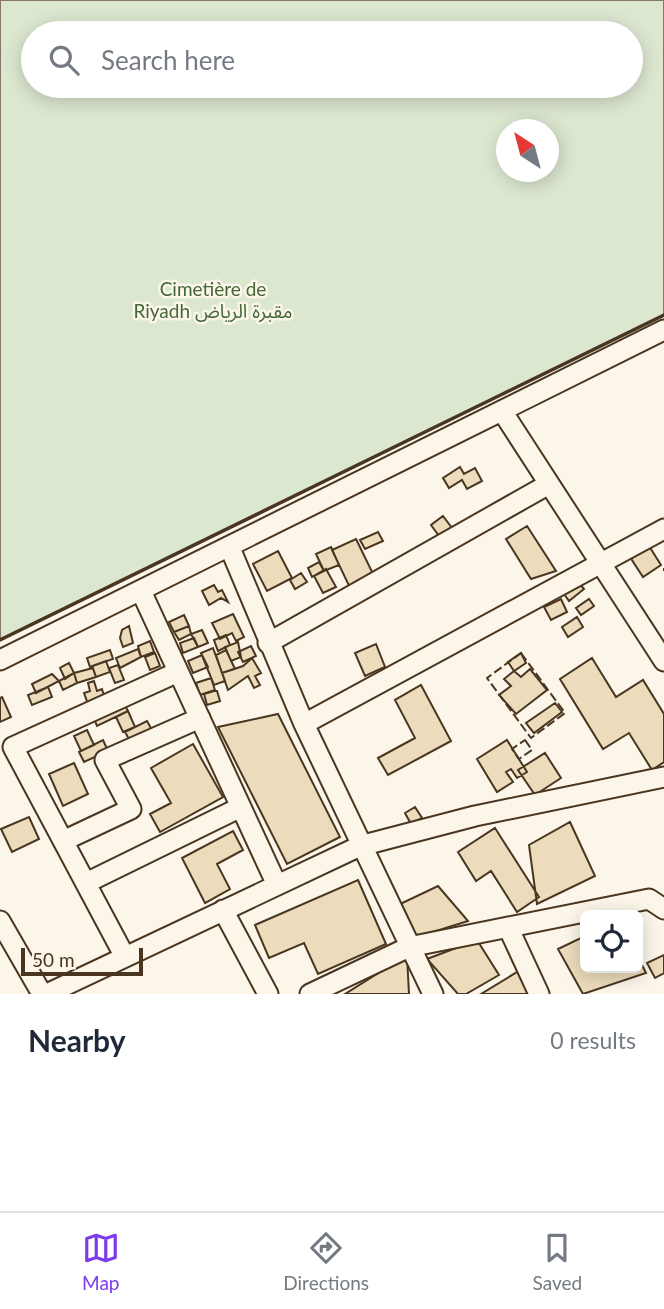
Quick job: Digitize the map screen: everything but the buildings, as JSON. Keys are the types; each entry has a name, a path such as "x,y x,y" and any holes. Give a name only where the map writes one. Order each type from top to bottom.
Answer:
{"street":[{"path":"0,660 664,330"},
{"path":"502,411 664,661"},
{"path":"268,643 549,484"},
{"path":"304,723 664,529"},
{"path":"230,548 304,723 360,846 433,994"},
{"path":"141,591 277,885"},
{"path":"125,957 13,747 178,672"},
{"path":"63,841 131,809 105,760 200,718"},
{"path":"0,921 53,992 360,846 488,814 664,777"},
{"path":"86,883 241,807"},
{"path":"317,992 409,947 649,899 664,909"},
{"path":"223,910 268,994"},
{"path":"508,927 539,994"}],"green space":[{"name":"Cimetière de Riyadh مقبرة الرياض","path":"0,0 664,0 664,315 0,640"}],"fence":[{"path":"521,653 565,713 531,738 487,678 521,653"},
{"path":"525,740 532,750 519,759 512,749 525,740"}],"wall":[{"path":"0,640 664,315"}]}
